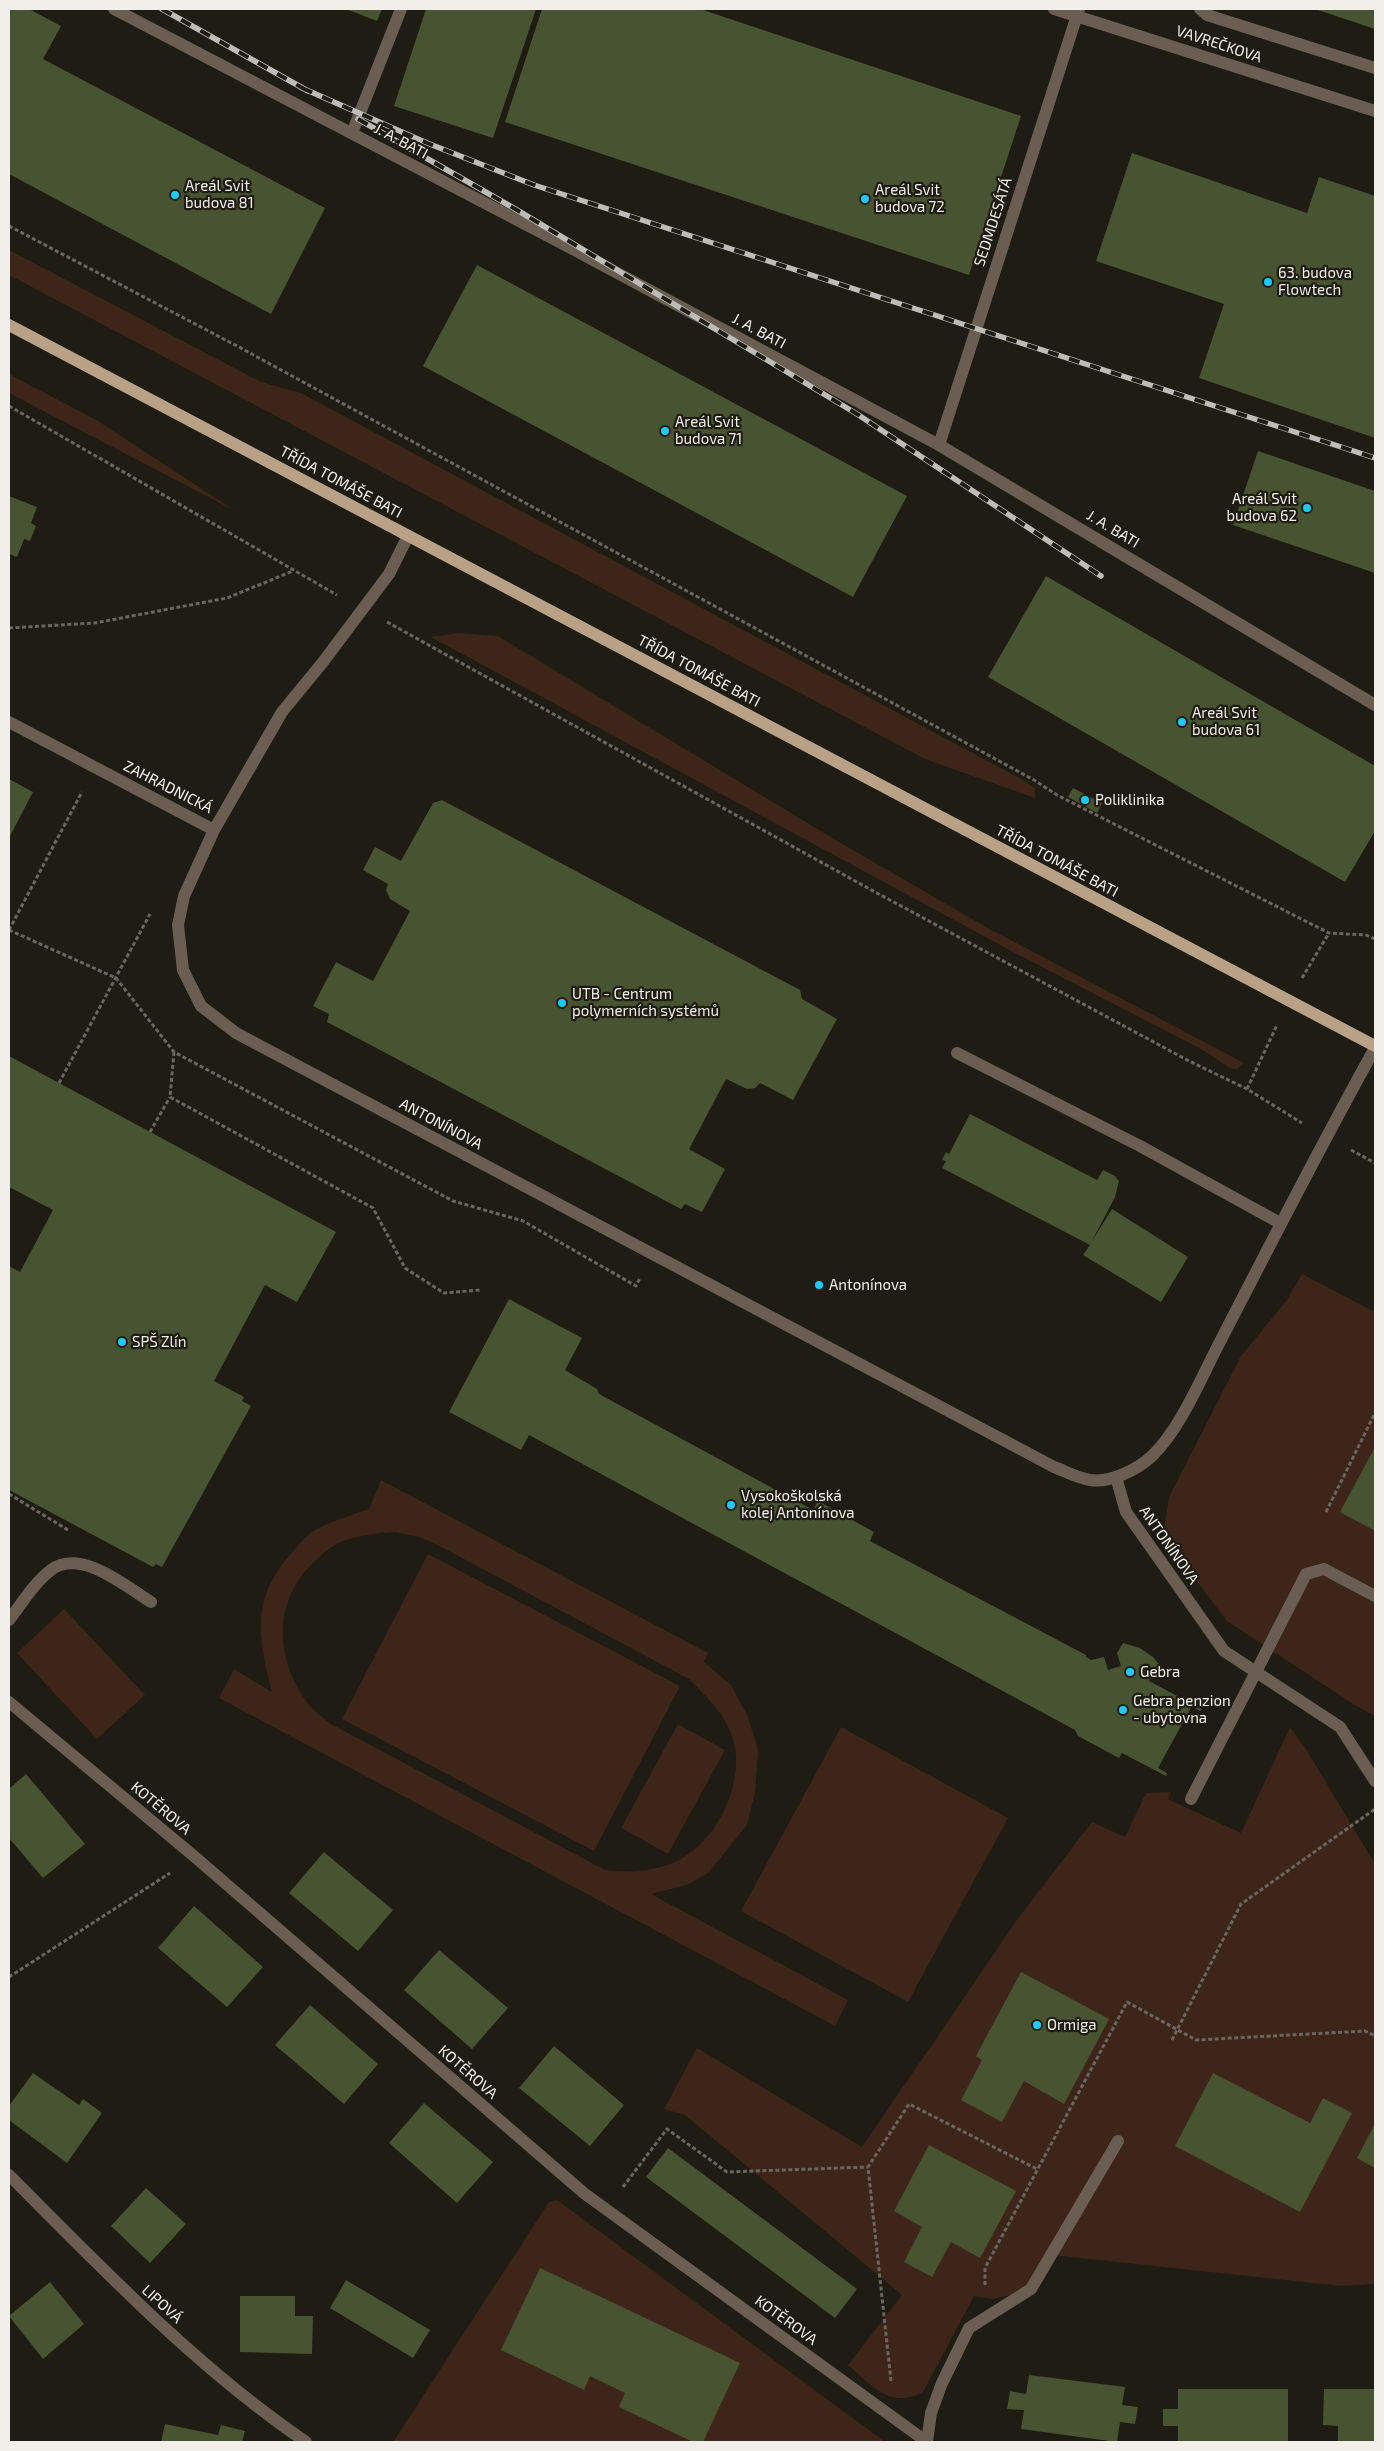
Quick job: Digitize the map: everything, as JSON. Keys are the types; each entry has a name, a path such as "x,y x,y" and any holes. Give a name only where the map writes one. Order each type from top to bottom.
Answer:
{"main road":[{"name":"TŘÍDA TOMÁŠE BATI","path":"9,325 1375,1047"}],"street":[{"name":"J. A. BATI","path":"114,9 352,133 939,445 1375,705"},
{"path":"352,133 401,9"},
{"name":"VAVREČKOVA","path":"1054,9 1078,13 1375,111"},
{"path":"1200,9 1207,15 1375,68"},
{"name":"SEDMDESÁTÁ","path":"939,445 1078,13"},
{"path":"362,610 389,574 408,536"},
{"name":"ZAHRADNICKÁ","path":"9,722 214,830 282,712 362,610"},
{"name":"ANTONÍNOVA","path":"214,830 184,896 178,925 183,970 201,1006 236,1033 1054,1467 1090,1480 1116,1477 1126,1512 1224,1652 1340,1727 1375,1781"},
{"path":"1116,1477 1136,1468 1152,1456 1170,1432 1238,1307 1325,1136 1375,1047"},
{"path":"957,1053 1140,1146 1280,1223"},
{"path":"9,1620 36,1585 53,1569 72,1563 90,1565 151,1602"},
{"path":"1191,1798 1306,1574 1324,1569 1375,1596"},
{"name":"KOTĚROVA","path":"9,1702 195,1857 584,2194 927,2442"},
{"path":"927,2442 931,2413 942,2383 969,2328 1031,2290 1118,2141"},
{"name":"LIPOVÁ","path":"9,2175 151,2318 306,2442"}],"path":[{"path":"9,226 237,346 1034,780 1057,795 1329,933 1366,935 1375,939"},
{"path":"9,406 362,610 451,656 884,896 1188,1061 1246,1089 1375,1163"},
{"path":"9,628 95,623 227,598 293,570"},
{"path":"95,767 9,930 116,978 174,1052 453,1201 522,1221 636,1286 651,1254"},
{"path":"59,1083 116,978"},
{"path":"150,1132 170,1097 174,1052"},
{"path":"170,1097 372,1208 406,1268 444,1293 480,1290"},
{"path":"1326,1512 1375,1413"},
{"path":"9,1494 68,1530"},
{"path":"1172,2040 1241,1904 1375,1809"},
{"path":"9,1976 195,1857"},
{"path":"987,2264 1127,2002 1178,2028 1196,2040 1365,2032 1375,2036"},
{"path":"892,2386 868,2166 909,2104 1038,2169"},
{"path":"607,2210 667,2130 727,2172 868,2166"}],"shaded area":[{"path":"9,250 261,382 301,393 1025,781 1035,788 1035,798 925,759 9,275"},
{"path":"9,374 98,421 237,512 9,393"},
{"path":"458,633 498,636 839,842 986,927 1244,1063 1237,1069 1230,1068 1201,1049 1015,953 431,637"},
{"path":"1302,1274 1375,1312 1375,1716 1353,1704 1227,1621 1163,1537 1169,1497 1241,1356 1287,1300"},
{"path":"381,1480 708,1653 704,1662 731,1685 748,1717 758,1750 755,1792 747,1825 708,1873 687,1885 651,1894 848,2000 835,2026 219,1698 234,1669 272,1692 261,1637 263,1604 268,1588 290,1555 311,1532 369,1509","holes":["395,1532 432,1542 689,1679 710,1700 722,1716 734,1743 736,1759 735,1776 731,1793 716,1825 693,1851 670,1864 652,1869 633,1871 605,1870 331,1724 311,1707 299,1690 291,1672 285,1653 283,1634 284,1615 290,1597 299,1580 323,1554 334,1545 343,1541 356,1537"]},
{"path":"428,1554 680,1686 594,1851 342,1719"},
{"path":"64,1609 145,1695 97,1739 17,1653"},
{"path":"678,1724 725,1750 668,1854 621,1828"},
{"path":"841,1727 1008,1818 908,2002 741,1911"},
{"path":"1290,1727 1306,1749 1375,1864 1375,2284 1341,2286 1052,2255 1030,2291 992,2299 974,2296 923,2392 912,2397 901,2398 891,2397 882,2393 848,2365 902,2295 685,2115 664,2109 697,2048 862,2147 1019,1917 1092,1822 1125,1837 1146,1793 1171,1792 1168,1799 1241,1833"},
{"path":"557,2200 885,2442 393,2442 549,2202"}],"building":[{"name":"Areál Svit budova 81","path":"9,9 29,9 61,26 43,59 325,208 271,314 9,174"},
{"path":"346,9 382,9 377,21"},
{"path":"426,9 536,9 493,138 394,106"},
{"name":"Areál Svit budova 72","path":"542,9 700,9 1021,116 969,275 505,122"},
{"path":"1315,9 1375,9 1375,29"},
{"name":"63. budova Flowtech","path":"1132,153 1307,213 1319,177 1375,196 1375,438 1199,378 1224,304 1096,261"},
{"name":"Areál Svit budova 71","path":"477,265 907,496 853,597 423,366"},
{"name":"Areál Svit budova 62","path":"1258,451 1375,491 1375,573 1233,525"},
{"path":"9,496 37,507 31,523 36,526 30,541 24,539 17,557 9,554"},
{"name":"Areál Svit budova 61","path":"1046,576 1375,766 1375,831 1345,882 988,677"},
{"path":"9,779 33,792 9,838"},
{"name":"Poliklinika","path":"1073,788 1102,803 1097,813 1068,797"},
{"name":"UTB - Centrum polymerních systémů","path":"442,800 800,990 802,999 837,1019 793,1100 760,1083 755,1088 747,1089 726,1079 689,1149 725,1169 702,1212 685,1204 681,1209 327,1022 329,1014 313,1006 336,962 373,981 410,911 390,899 386,890 388,884 363,870 375,847 401,861 433,803"},
{"name":"SPŠ Zlín","path":"9,1056 336,1232 297,1302 265,1285 214,1381 244,1397 242,1401 251,1406 162,1567 156,1564 153,1567 9,1490 9,1266 20,1272 53,1210 9,1187"},
{"path":"970,1114 1097,1180 1103,1170 1115,1176 1119,1181 1115,1197 1091,1243 1112,1209 1188,1257 1161,1302 1083,1255 1090,1245 942,1168 946,1161 942,1160 946,1152 949,1154"},
{"name":"Vysokoškolská kolej Antonínova","path":"509,1299 582,1338 565,1370 597,1389 599,1394 813,1510 818,1501 874,1532 870,1541 1086,1655 1091,1660 1104,1657 1108,1670 1121,1666 1117,1653 1123,1643 1140,1648 1153,1657 1159,1664 1149,1681 1202,1709 1200,1711 1192,1706 1158,1768 1167,1773 1166,1776 1122,1753 1119,1758 1078,1736 1075,1730 529,1435 521,1450 449,1412"},
{"path":"1375,1447 1375,1531 1340,1512"},
{"path":"26,1774 85,1844 43,1878 9,1838 9,1789"},
{"path":"324,1852 393,1910 358,1951 289,1893"},
{"path":"194,1906 263,1967 227,2007 158,1948"},
{"path":"439,1950 508,2008 472,2049 404,1990"},
{"path":"1021,1972 1109,2019 1064,2104 1024,2081 1002,2122 961,2100 982,2060 976,2056"},
{"path":"310,2005 378,2064 344,2104 275,2045"},
{"path":"554,2046 624,2105 590,2146 519,2088"},
{"path":"33,2073 79,2105 83,2099 102,2113 67,2163 9,2120 9,2106"},
{"path":"1213,2073 1310,2123 1323,2098 1352,2113 1300,2212 1175,2146"},
{"path":"424,2103 493,2162 457,2203 389,2143"},
{"path":"1375,2124 1375,2168 1357,2158"},
{"path":"929,2145 1016,2191 980,2258 951,2242 932,2277 904,2262 922,2227 894,2211"},
{"path":"668,2148 857,2289 835,2318 646,2177"},
{"path":"146,2188 186,2224 150,2263 111,2226"},
{"path":"540,2268 740,2363 703,2442 693,2442 619,2407 625,2393 590,2376 584,2390 501,2350"},
{"path":"346,2280 430,2330 413,2358 330,2308"},
{"path":"50,2282 84,2324 43,2359 9,2316"},
{"path":"240,2296 295,2296 295,2316 313,2316 312,2354 240,2352"},
{"path":"1029,2375 1125,2387 1122,2405 1138,2407 1135,2424 1120,2422 1117,2442 1021,2429 1024,2410 1007,2409 1010,2391 1026,2394"},
{"path":"1178,2389 1288,2389 1288,2442 1178,2442 1178,2426 1163,2426 1163,2409 1178,2409"},
{"path":"1324,2389 1375,2389 1375,2442 1338,2442 1338,2426 1323,2425"},
{"path":"165,2424 218,2435 221,2425 245,2431 242,2442 161,2442"}],"railway":[{"path":"162,9 308,91"},
{"path":"302,88 427,143 534,185 1375,458"},
{"path":"358,119 517,210 857,414 1101,576"}],"place":[{"name":"Areál Svit budova 81","path":"175,195"},
{"name":"Areál Svit budova 72","path":"865,199"},
{"name":"63. budova Flowtech","path":"1268,282"},
{"name":"Areál Svit budova 71","path":"665,431"},
{"name":"Areál Svit budova 62","path":"1307,508"},
{"name":"Areál Svit budova 61","path":"1182,722"},
{"name":"Poliklinika","path":"1085,800"},
{"name":"UTB - Centrum polymerních systémů","path":"562,1003"},
{"name":"Antonínova","path":"819,1285"},
{"name":"SPŠ Zlín","path":"122,1342"},
{"name":"Vysokoškolská kolej Antonínova","path":"731,1505"},
{"name":"Gebra","path":"1130,1672"},
{"name":"Gebra penzion - ubytovna","path":"1123,1710"},
{"name":"Ormiga","path":"1037,2025"}]}
